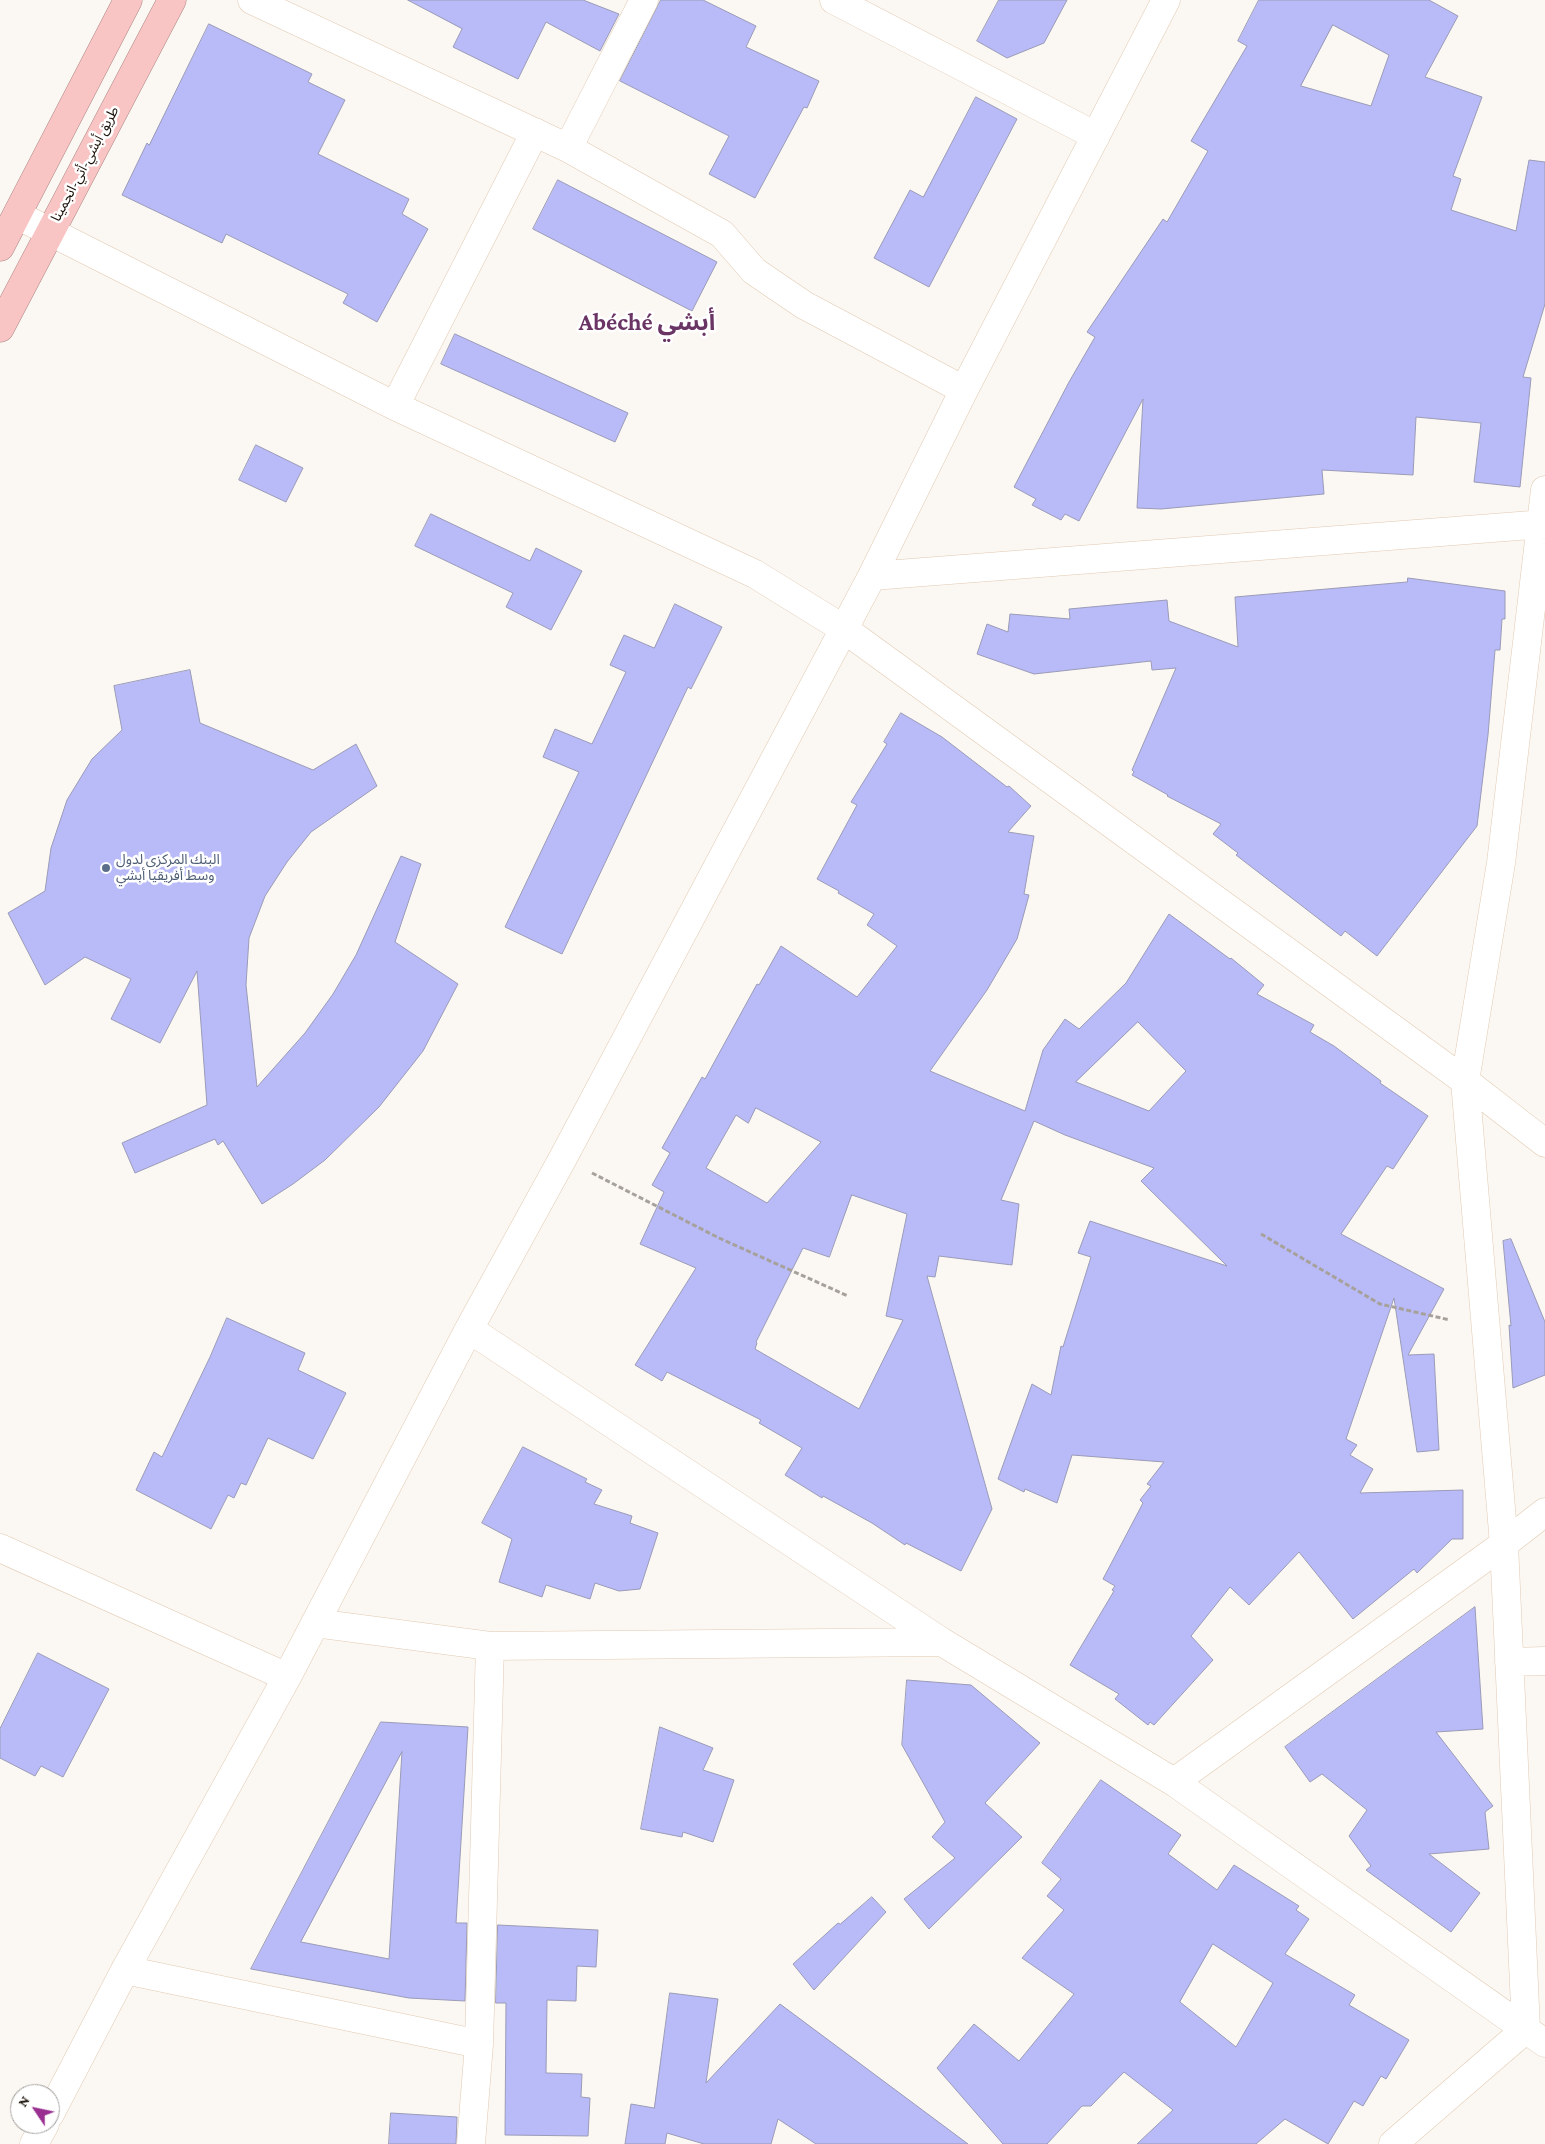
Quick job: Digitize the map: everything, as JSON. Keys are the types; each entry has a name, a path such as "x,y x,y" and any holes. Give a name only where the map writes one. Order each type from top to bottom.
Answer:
{"highway":[{"path":"0,247 128,0"},
{"name":"طريق أبشي-أتي-انجمينا","path":"0,328 172,0"}],"street":[{"path":"252,0 568,148 722,234 754,271 804,306 964,390"},
{"path":"568,148 644,0"},
{"path":"834,0 1096,136"},
{"path":"60,2095 125,1970 287,1677 469,1328 563,1158 872,576 964,390 1166,0"},
{"path":"395,406 534,132"},
{"path":"17,214 49,232 395,406 755,574 844,629 1466,1081 1545,1143"},
{"path":"1536,2036 1509,1662 1504,1544 1466,1081 1501,863 1545,490"},
{"path":"872,576 1542,525"},
{"path":"469,1328 942,1642 1174,1782 1536,2036"},
{"path":"1174,1782 1504,1544 1545,1512"},
{"path":"0,1548 287,1677"},
{"path":"315,1623 490,1646 942,1642"},
{"path":"472,2144 479,2044 490,1646"},
{"path":"1509,1662 1545,1661"},
{"path":"125,1970 479,2044"},
{"path":"1393,2144 1536,2036"}],"path":[{"path":"563,1158 720,1238 848,1296"},
{"path":"1262,1234 1380,1304 1445,1320 1486,1321"}],"building":[{"path":"408,0 583,0 619,14 600,51 546,22 518,79 453,47 462,29"},
{"path":"661,0 703,0 756,26 746,47 819,81 807,108 804,107 755,198 709,174 729,136 620,81"},
{"path":"999,0 1067,0 1044,43 1007,58 977,41"},
{"path":"1259,0 1429,0 1458,16 1425,77 1482,97 1453,176 1461,179 1451,210 1516,231 1529,160 1545,162 1545,304 1523,377 1531,378 1520,487 1474,482 1481,423 1416,417 1413,475 1322,470 1324,494 1161,509 1137,508 1143,399 1079,521 1065,514 1061,520 1032,505 1036,499 1014,487 1095,337 1087,332 1163,219 1167,222 1208,151 1191,141 1247,46 1238,41","holes":["1333,25 1389,55 1371,106 1301,86"]},
{"path":"209,24 312,74 308,82 345,100 318,154 409,199 402,214 428,229 377,322 343,303 348,294 226,234 222,243 122,195"},
{"path":"976,97 1017,119 929,287 874,258 910,190 923,197"},
{"path":"558,180 717,262 692,311 533,229"},
{"path":"455,334 628,413 615,442 441,364"},
{"path":"256,445 303,468 286,502 239,480"},
{"path":"431,514 530,561 536,548 582,571 551,630 506,607 513,593 415,546"},
{"path":"1408,578 1505,591 1505,619 1502,619 1500,650 1495,650 1488,735 1477,826 1377,956 1345,931 1341,936 1236,855 1238,853 1213,834 1221,824 1167,796 1132,775 1134,772 1132,770 1176,668 1152,670 1151,661 1034,674 977,654 987,624 1008,632 1010,614 1070,619 1069,609 1167,600 1169,621 1238,647 1235,597 1407,582"},
{"path":"675,604 722,627 691,689 688,687 562,954 505,927 579,772 543,757 555,729 592,744 626,672 610,665 624,635 654,648"},
{"path":"190,670 200,723 313,770 356,744 377,786 311,832 287,862 265,896 249,938 246,985 257,1087 305,1033 333,994 356,955 401,856 421,864 395,942 458,984 423,1051 379,1107 325,1160 262,1204 223,1141 218,1145 215,1139 135,1173 122,1143 207,1105 197,971 160,1043 111,1019 131,979 85,957 45,985 8,913 45,891 51,848 67,800 92,759 122,730 114,686"},
{"path":"901,713 942,737 1007,787 1009,786 1031,806 1008,832 1034,836 1024,894 1029,895 1017,939 987,990 930,1071 1025,1111 1043,1050 1065,1019 1079,1029 1126,983 1169,914 1231,958 1264,985 1257,994 1314,1025 1310,1032 1334,1046 1381,1081 1380,1083 1428,1116 1393,1169 1387,1166 1341,1234 1444,1289 1408,1355 1434,1354 1439,1450 1417,1452 1394,1298 1346,1439 1357,1445 1350,1455 1373,1469 1360,1493 1463,1490 1463,1539 1452,1539 1417,1573 1414,1569 1353,1619 1299,1552 1249,1605 1230,1587 1191,1636 1213,1660 1154,1725 1150,1722 1148,1725 1115,1699 1119,1694 1070,1665 1114,1591 1112,1590 1115,1586 1103,1579 1143,1503 1140,1500 1151,1486 1147,1484 1164,1462 1072,1455 1057,1503 1025,1489 1024,1492 998,1479 1032,1384 1051,1395 1061,1346 1063,1347 1091,1257 1078,1253 1090,1221 1227,1266 1141,1181 1154,1168 1065,1135 1034,1121 1001,1200 1019,1204 1012,1265 939,1256 935,1277 927,1276 992,1509 961,1571 906,1543 905,1545 872,1523 823,1496 822,1498 785,1475 802,1448 759,1423 761,1420 667,1372 662,1381 635,1365 696,1268 640,1244 664,1192 652,1185 670,1153 662,1148 702,1077 705,1079 757,984 759,985 781,946 857,997 897,946 867,925 874,914 817,879 857,805 851,802 887,744 884,742","holes":["1138,1022 1186,1071 1149,1111 1076,1082","756,1108 821,1142 767,1203 706,1168 736,1115 748,1123","852,1195 907,1214 886,1316 903,1320 859,1409 755,1349 756,1342 803,1248 829,1257"]},
{"path":"1511,1239 1545,1322 1545,1375 1513,1388 1509,1325 1511,1326 1503,1241"},
{"path":"227,1318 305,1353 298,1370 346,1393 313,1459 268,1438 246,1485 241,1483 234,1498 228,1495 211,1529 136,1490 154,1452 162,1457"},
{"path":"523,1447 587,1479 585,1482 602,1490 594,1504 632,1516 630,1523 658,1533 640,1589 619,1591 595,1583 590,1599 546,1585 542,1597 499,1582 512,1539 482,1523"},
{"path":"1475,1607 1483,1729 1436,1732 1493,1806 1485,1812 1489,1849 1429,1854 1480,1893 1451,1932 1366,1870 1371,1866 1349,1836 1367,1810 1322,1774 1310,1782 1285,1747"},
{"path":"38,1653 109,1689 63,1777 41,1766 35,1776 0,1758 0,1729"},
{"path":"907,1680 971,1685 1040,1743 985,1803 1022,1837 929,1929 904,1899 955,1858 932,1837 945,1822 902,1745"},
{"path":"381,1722 468,1727 456,1923 467,1923 465,2001 409,1998 251,1969","holes":["402,1752 389,1959 301,1942"]},
{"path":"660,1727 713,1748 703,1770 734,1780 713,1842 683,1832 682,1837 641,1829"},
{"path":"1101,1780 1181,1835 1168,1854 1217,1890 1234,1865 1299,1906 1296,1910 1309,1919 1285,1954 1355,1995 1349,2005 1409,2040 1386,2079 1381,2076 1363,2106 1354,2101 1328,2144 1285,2119 1256,2144 1137,2144 1173,2110 1124,2072 1091,2106 1082,2106 1047,2144 1003,2144 937,2068 974,2024 1019,2061 1074,1994 1022,1958 1064,1910 1047,1896 1061,1879 1042,1863","holes":["1213,1944 1273,1983 1236,2047 1180,2002"]},
{"path":"872,1897 886,1912 814,1990 793,1964 838,1923 840,1924"},
{"path":"498,1925 598,1930 596,1967 577,1966 576,2001 547,2000 546,2073 582,2074 581,2097 590,2098 588,2136 505,2135 506,2003 496,2003"},
{"path":"670,1993 718,1999 706,2083 780,2004 968,2144 816,2144 778,2119 771,2144 704,2144 667,2133 665,2144 625,2144 631,2104 654,2108"},
{"path":"391,2113 457,2117 456,2144 389,2144"}],"place":[{"name":"البنك المركزي لدول وسط أفريقيا أبشي","path":"106,868"}],"district":[{"name":"Abéché أبشي","path":"647,323"}]}
